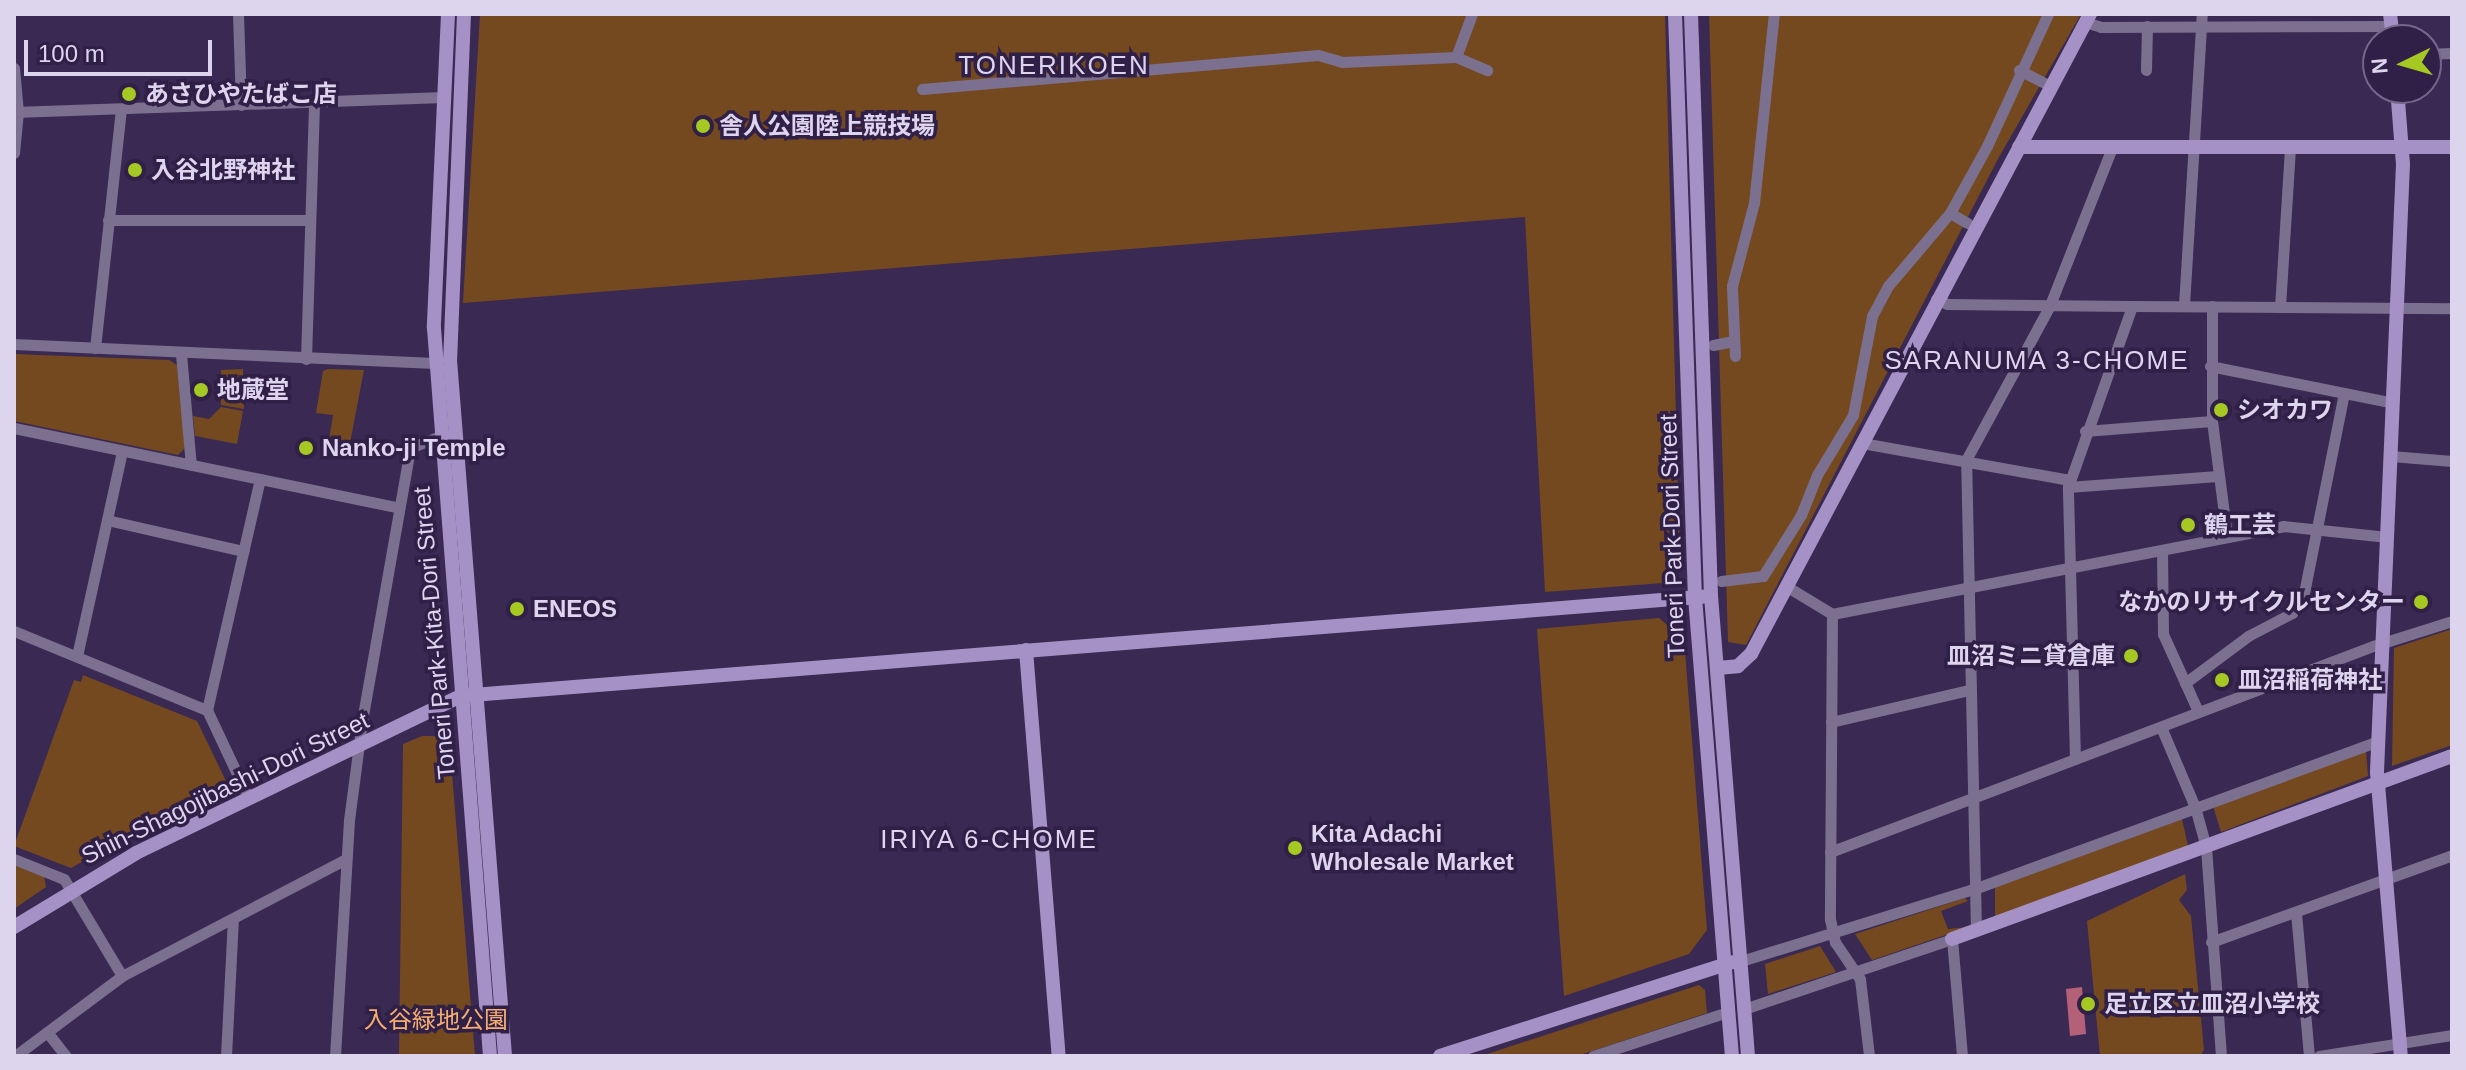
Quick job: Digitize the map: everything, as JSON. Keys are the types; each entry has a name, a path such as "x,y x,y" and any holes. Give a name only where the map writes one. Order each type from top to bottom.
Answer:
{"street":[{"path":"238,14 241,105"},
{"name":"Toneri Park-Kita-Dori Street","path":"448,14 435,363 505,1056"},
{"name":"Toneri Park-Kita-Dori Street","path":"464,14 450,360 490,1056"},
{"path":"1456,57 1472,14"},
{"name":"Toneri Park-Dori Street","path":"1675,14 1695,597 1732,1056"},
{"name":"Toneri Park-Dori Street","path":"1691,14 1711,596 1748,1056"},
{"path":"1735,356 1732,286 1754,203 1774,14"},
{"path":"1717,668 1745,662 1786,586 1853,439 1872,316 1888,286 1950,213 1987,146 2019,70 2048,14"},
{"path":"1721,581 1763,576 1853,439 1936,299 2088,18 2101,27 2202,20 2292,20 2362,25"},
{"path":"2184,305 2202,20"},
{"path":"2146,70 2147,26"},
{"path":"922,89 1318,55 1342,62 1456,57 1487,70"},
{"path":"14,68 14,153"},
{"path":"2019,70 2051,86"},
{"path":"16,112 444,97"},
{"path":"306,359 314,102"},
{"path":"2398,104 2401,146 2378,783 2400,1050"},
{"path":"95,348 121,110"},
{"path":"2280,307 2290,146"},
{"path":"2019,147 2452,147"},
{"path":"1976,931 1966,460 2050,305 2112,148"},
{"path":"1950,213 1967,223"},
{"path":"108,220 310,220"},
{"path":"1936,299 1945,304 2452,308"},
{"path":"2075,759 2069,484 2085,431 2132,306"},
{"path":"2212,306 2212,421 2227,537"},
{"path":"1713,345 1734,341"},
{"path":"14,344 181,354 435,363"},
{"path":"181,354 191,465"},
{"path":"2210,366 2393,403"},
{"path":"2185,683 2248,636 2292,613 2303,598 2313,529 2344,393"},
{"path":"2085,431 2212,421"},
{"path":"14,428 399,508"},
{"path":"335,1056 346,859 358,746 410,448 440,436"},
{"path":"1853,439 1966,460 2069,484 2218,476"},
{"path":"77,656 122,451"},
{"path":"2391,456 2452,461"},
{"path":"248,797 207,710 260,479"},
{"path":"107,520 244,551"},
{"path":"1786,586 1832,614 2283,526 2387,537"},
{"path":"2162,551 2163,634 2198,711"},
{"path":"468,696 1711,596"},
{"path":"1832,614 1830,852 1834,936 1857,972 1869,1056"},
{"path":"1830,852 2198,711 2452,621"},
{"path":"14,631 207,710"},
{"path":"1026,650 1059,1056"},
{"path":"1831,722 1969,690"},
{"name":"Shin-Shagojibashi-Dori Street","path":"14,927 71,889 248,797 468,696"},
{"path":"2161,727 2195,807 2206,847 2221,1056"},
{"path":"1440,1056 1724,963 1834,936 1974,889 2378,741"},
{"path":"1744,1009 1976,931 2452,756"},
{"path":"2211,942 2452,855"},
{"path":"14,859 52,873 71,889 122,976"},
{"path":"15,1056 122,976 346,859"},
{"path":"2296,913 2309,1056"},
{"path":"226,1056 233,920"},
{"path":"1952,939 1962,1056"},
{"path":"1593,1056 1621,1051 1728,1012"},
{"path":"47,1032 66,1056"},
{"path":"2319,1056 2400,1050 2452,1035"}],"green space":[{"path":"480,14 1665,14 1680,564 1663,583 1545,592 1525,217 463,303"},
{"path":"1709,14 2081,14 1999,157 1746,645 1728,642"},
{"path":"14,354 169,360 177,365 185,448 178,455 14,421"},
{"path":"243,369 244,409 221,405 221,370"},
{"path":"364,370 350,443 329,440 333,415 316,413 323,371"},
{"path":"221,407 243,411 237,444 195,436 193,416 209,419"},
{"path":"1659,618 1684,639 1707,930 1689,954 1564,996 1537,629"},
{"path":"2452,629 2452,745 2392,766 2394,648"},
{"path":"83,675 197,721 226,781 71,868 14,846 74,680 81,682"},
{"name":"入谷緑地公園","path":"422,736 436,736 450,749 475,1056 399,1056 403,744"},
{"path":"2366,751 2368,776 2221,832 2213,806"},
{"path":"2182,819 2188,846 1995,917 1995,887"},
{"path":"14,865 44,876 46,887 14,909"},
{"path":"2185,874 2187,890 2179,900 2191,916 2204,1050 2200,1056 2100,1056 2087,921"},
{"path":"1965,898 1968,901 1941,911 1948,929 1969,927 1872,960 1855,934"},
{"path":"1820,946 1836,972 1768,994 1765,964"},
{"path":"1699,985 1705,990 1707,1013 1577,1056 1481,1056"}],"shaded area":[{"path":"2082,987 2086,1034 2070,1036 2066,989"}],"place":[{"name":"あさひやたばこ店","path":"129,94"},
{"name":"舎人公園陸上競技場","path":"703,126"},
{"name":"入谷北野神社","path":"135,170"},
{"name":"地蔵堂","path":"201,390"},
{"name":"シオカワ","path":"2221,410"},
{"name":"Nanko-ji Temple","path":"306,448"},
{"name":"鶴工芸","path":"2188,525"},
{"name":"なかのリサイクルセンター","path":"2421,602"},
{"name":"ENEOS","path":"517,609"},
{"name":"皿沼ミニ貸倉庫","path":"2131,656"},
{"name":"皿沼稲荷神社","path":"2222,680"},
{"name":"Kita Adachi Wholesale Market","path":"1295,848"},
{"name":"足立区立皿沼小学校","path":"2088,1004"}],"district":[{"name":"TONERIKOEN","path":"1054,66"},
{"name":"SARANUMA 3-CHOME","path":"2037,361"},
{"name":"IRIYA 6-CHOME","path":"989,840"}]}
